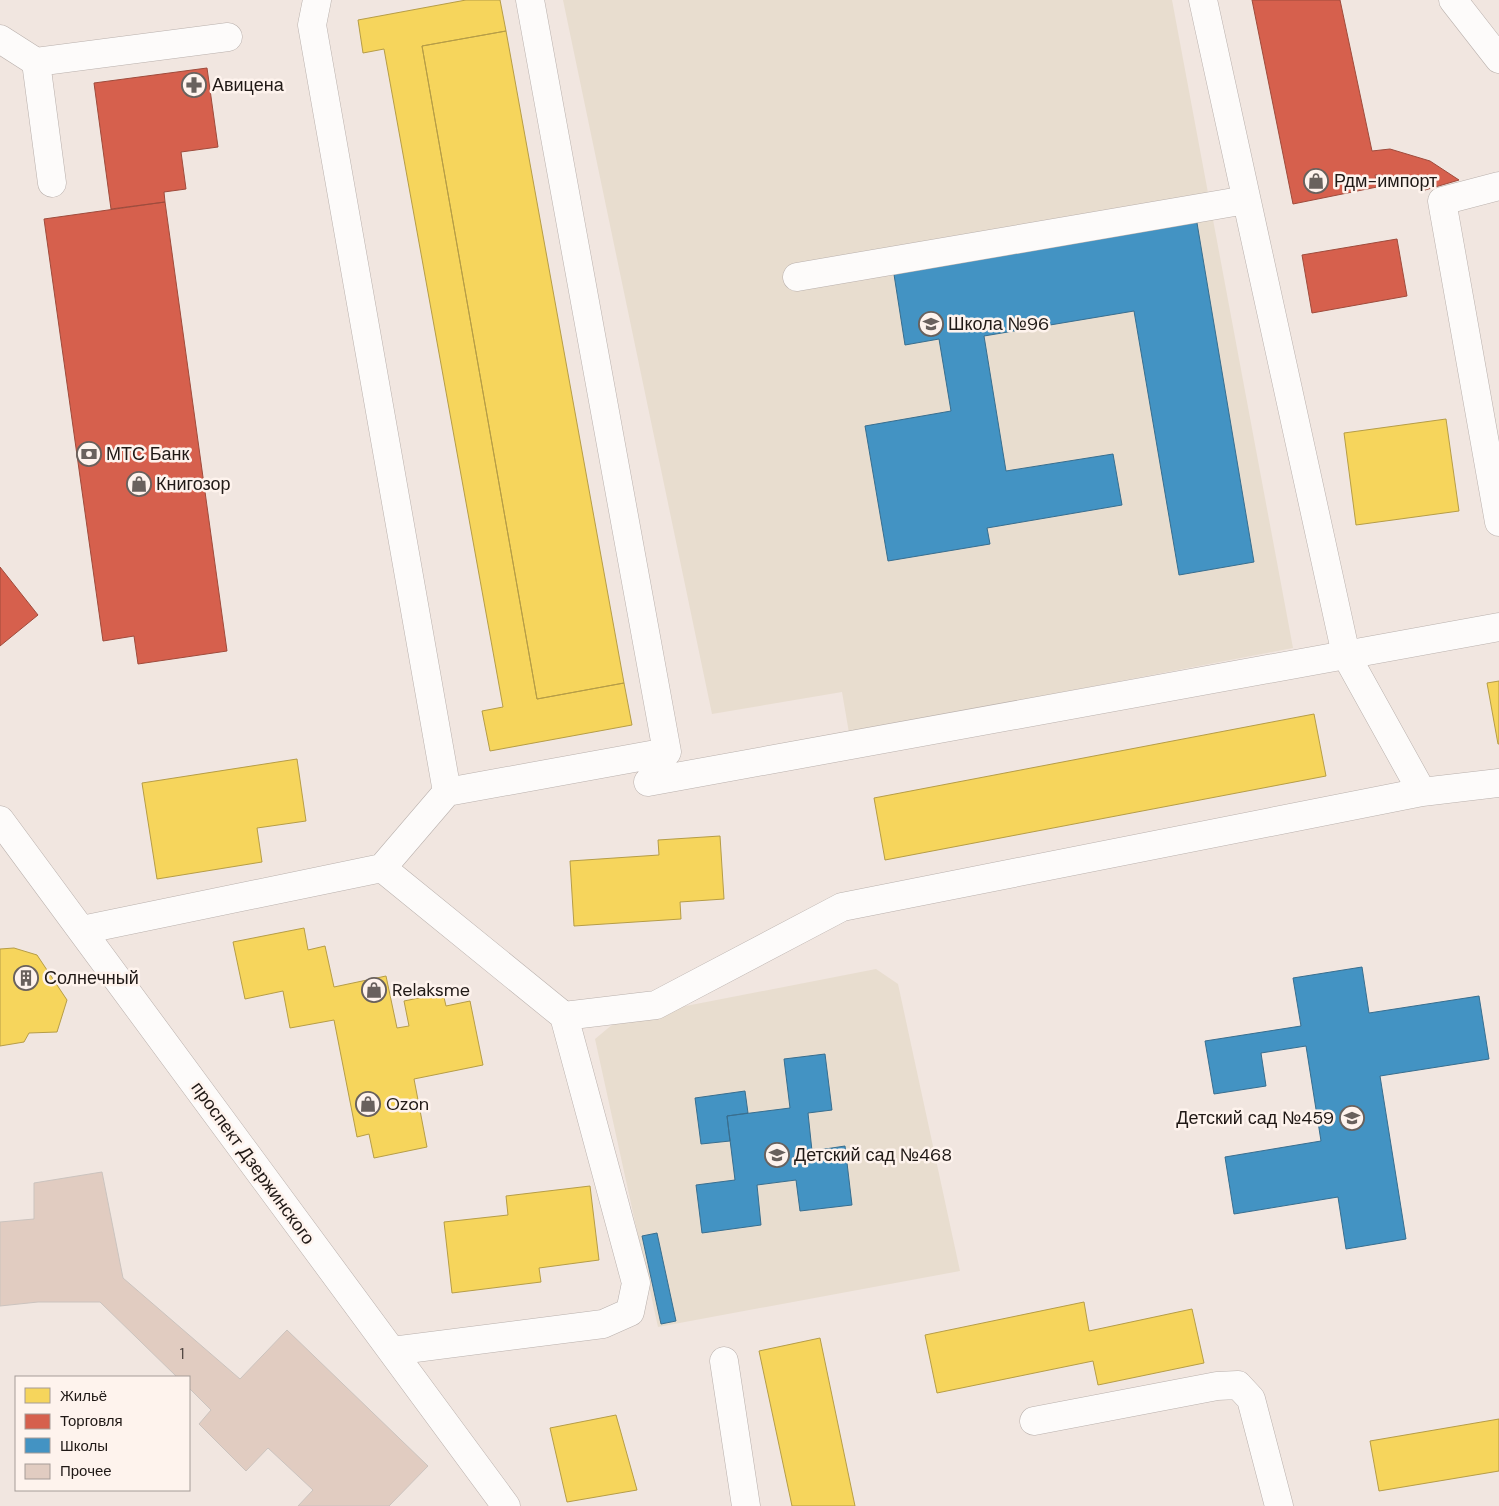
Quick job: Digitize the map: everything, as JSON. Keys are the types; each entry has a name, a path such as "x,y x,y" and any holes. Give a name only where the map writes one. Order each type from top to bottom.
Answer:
{"street":[{"path":"318,0 312,25 446,792"},
{"path":"82,930 382,868 446,792 667,752 530,0"},
{"path":"1203,0 1346,655 1422,792"},
{"path":"1453,0 1499,59"},
{"path":"0,39 36,62 228,37"},
{"path":"36,62 52,183"},
{"path":"1499,186 1442,201 1499,522"},
{"path":"797,277 1246,200"},
{"path":"648,782 1499,627"},
{"path":"564,1016 656,1005 842,907 1422,792 1499,783"},
{"name":"проспект Дзержинского","path":"0,820 506,1506"},
{"path":"382,868 564,1016 636,1283 630,1312 603,1324 392,1351"},
{"path":"724,1361 746,1506"},
{"path":"1034,1420 1217,1386 1238,1385 1251,1399 1279,1506"}],"shaded area":[{"name":"Школа №96","path":"563,0 1172,0 1293,648 849,733 842,692 712,714"},
{"name":"Детский сад №468","path":"876,969 898,984 960,1271 658,1327 595,1039 619,1019"}],"building: Жильё":[{"path":"466,0 500,0 506,31 422,46 537,699 624,683 632,725 490,751 482,711 503,707 384,49 363,53 358,20"},
{"path":"506,31 624,683 537,699 422,46"},
{"path":"1446,419 1459,511 1356,525 1344,433"},
{"path":"1499,681 1499,744 1498,744 1487,683"},
{"path":"1314,714 1326,776 885,860 874,798"},
{"path":"297,759 306,821 257,828 262,862 157,879 142,783"},
{"path":"720,836 724,899 680,902 681,919 574,926 570,861 659,855 658,840"},
{"path":"304,928 308,950 325,946 334,987 386,976 397,1028 409,1026 404,1001 443,993 446,1006 470,1001 483,1065 414,1079 427,1147 374,1158 369,1134 357,1137 334,1020 290,1028 283,991 245,999 233,942"},
{"name":"Солнечный","path":"14,948 37,955 67,1000 57,1032 29,1033 24,1042 0,1046 0,949"},
{"path":"590,1186 599,1260 539,1268 541,1282 452,1293 444,1222 508,1215 506,1196"},
{"path":"1084,1302 1089,1331 1192,1309 1204,1363 1098,1385 1093,1361 937,1393 925,1335"},
{"path":"820,1338 855,1506 792,1506 759,1351"},
{"path":"616,1415 637,1490 567,1502 550,1428"},
{"path":"1499,1419 1499,1471 1379,1491 1370,1441"}],"building: Торговля":[{"path":"1252,0 1340,0 1372,151 1390,149 1430,161 1459,180 1425,190 1404,177 1375,175 1377,187 1293,204"},
{"path":"207,68 218,147 181,152 186,189 164,192 165,202 111,209 94,83"},
{"path":"165,202 227,651 138,664 134,636 103,641 44,219"},
{"path":"1397,239 1407,296 1312,313 1302,255"},
{"path":"0,567 38,615 0,646"}],"building: Школы":[{"path":"1196,217 1254,562 1179,575 1134,311 984,336 1006,471 1113,454 1122,505 987,528 990,544 888,561 865,426 951,411 939,339 905,345 893,268"},
{"name":"Детский сад №459","path":"1362,967 1369,1013 1479,996 1489,1059 1380,1076 1406,1239 1346,1249 1338,1197 1234,1214 1225,1157 1321,1141 1306,1046 1261,1053 1266,1086 1214,1094 1205,1041 1301,1026 1293,978"},
{"path":"825,1054 832,1110 808,1113 812,1151 845,1146 852,1205 800,1211 796,1180 757,1185 761,1225 702,1233 696,1185 735,1180 727,1116 790,1108 784,1059"},
{"path":"745,1091 748,1113 727,1116 730,1141 701,1144 695,1098"},
{"path":"657,1233 676,1321 661,1324 642,1236"}],"building: Прочее":[{"path":"102,1172 123,1278 240,1379 287,1330 428,1466 389,1506 298,1506 313,1490 268,1448 246,1471 199,1424 211,1410 190,1389 190,1376 176,1376 100,1302 38,1302 0,1306 0,1222 34,1219 34,1183"}],"place":[{"name":"Авицена","path":"194,85"},
{"name":"Рдм-импорт","path":"1316,181"},
{"name":"Школа №96","path":"931,324"},
{"name":"МТС Банк","path":"89,454"},
{"name":"Книгозор","path":"139,484"},
{"name":"Солнечный","path":"26,978"},
{"name":"Relaksme","path":"374,990"},
{"name":"Ozon","path":"368,1104"},
{"name":"Детский сад №459","path":"1352,1118"},
{"name":"Детский сад №468","path":"777,1155"}]}
